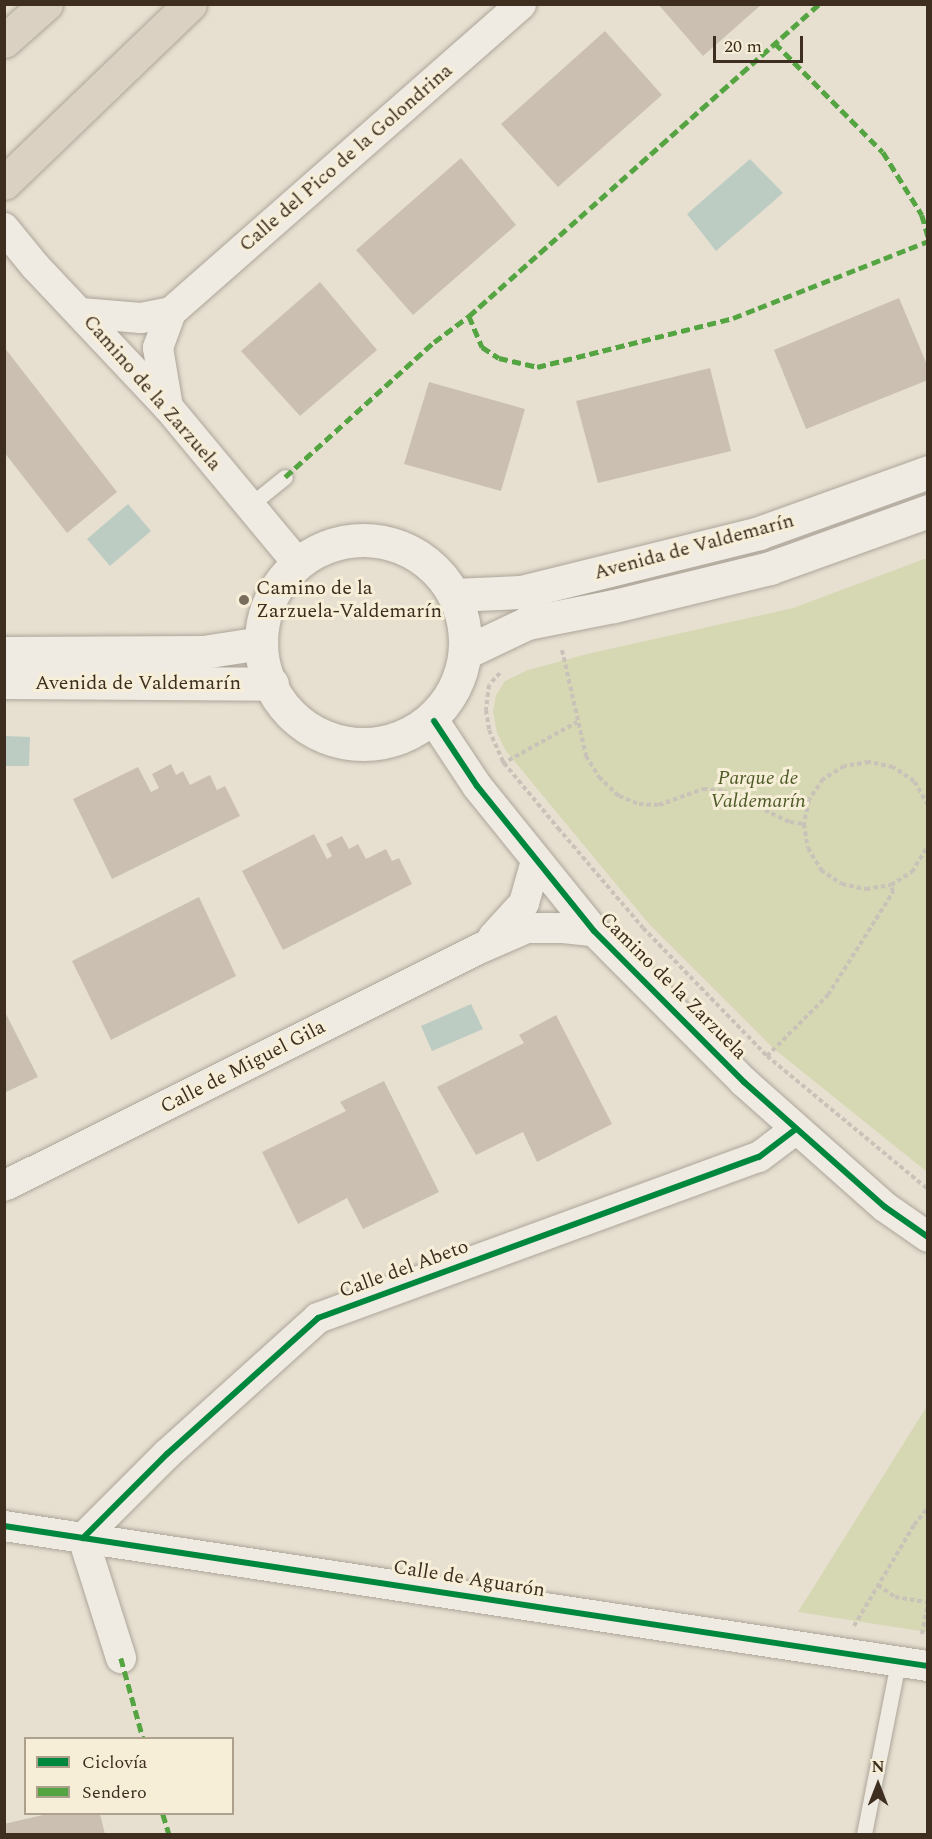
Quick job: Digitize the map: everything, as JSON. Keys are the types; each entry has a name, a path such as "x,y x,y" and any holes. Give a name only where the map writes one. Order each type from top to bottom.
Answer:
{"highway":[{"path":"4,41 46,4"},
{"path":"4,152 170,4"},
{"path":"4,183 190,4"}],"street":[{"name":"Calle del Pico de la Golondrina","path":"168,407 158,348 171,312 520,4"},
{"name":"Camino de la Zarzuela","path":"4,228 35,266 168,407 296,561"},
{"path":"81,313 141,318 171,312"},
{"name":"Avenida de Valdemarín","path":"454,595 521,592 759,533 927,471"},
{"name":"Avenida de Valdemarín","path":"466,652 527,623 614,606 770,568 927,511"},
{"path":"358,540 385,542 411,552 432,566 454,595 466,652 457,690 434,721 385,744 332,741 287,712 262,665 260,627 265,606 283,575 296,561 328,544 358,540"},
{"name":"Avenida de Valdemarín","path":"4,653 203,652 261,644"},
{"name":"Avenida de Valdemarín","path":"4,682 272,684"},
{"name":"Camino de la Zarzuela","path":"434,721 477,786 594,931 744,1082 885,1207 927,1238"},
{"name":"Calle de Miguel Gila","path":"481,948 524,903 536,861"},
{"name":"Calle de Miguel Gila","path":"4,1186 481,948 526,928 594,931"},
{"name":"Calle del Abeto","path":"83,1538 167,1454 318,1318 759,1157 796,1129"},
{"name":"Calle de Aguarón","path":"4,1526 927,1666"},
{"path":"83,1538 121,1658"}],"lane":[{"path":"249,506 285,477"},
{"path":"864,1834 898,1662"}],"path":[{"path":"552,652 573,647"},
{"path":"562,650 586,756 598,777 619,796 639,804 659,805 704,789 724,791 790,822 804,824"},
{"path":"502,670 489,685 486,710 489,730 504,763 643,928 767,1056 927,1189"},
{"path":"477,786 504,763 577,722"},
{"path":"927,803 914,781 893,767 869,762 844,766 823,779 809,800 804,824 808,848 821,870 842,884 866,889 891,885 912,872 927,846"},
{"path":"744,1082 828,995 893,892 891,885"},
{"path":"838,1653 927,1508"},
{"path":"878,1585 895,1597 927,1602"}],"green space":[{"name":"Parque de Valdemarín","path":"928,558 927,1172 773,1048 649,924 506,751 497,733 493,712 496,695 505,681 528,670 587,654 793,608"},
{"path":"927,1406 927,1632 798,1612"}],"shaded area":[{"path":"750,159 783,193 716,251 687,214"},
{"path":"128,504 151,531 110,566 87,539"},
{"path":"5,736 30,737 29,766 5,766"},
{"path":"471,1004 483,1029 432,1051 421,1026"}],"building":[{"path":"658,4 762,4 703,56"},
{"path":"605,31 662,95 558,187 501,124"},
{"path":"461,158 516,225 413,315 356,250"},
{"path":"320,282 377,350 300,416 241,351"},
{"path":"899,298 928,367 928,380 806,429 774,350"},
{"path":"4,347 117,492 67,533 4,452"},
{"path":"710,368 731,451 598,483 576,401"},
{"path":"429,382 525,409 501,491 404,464"},
{"path":"171,764 176,775 183,771 190,785 210,775 217,790 225,786 240,816 112,879 73,799 138,767 151,792 159,788 152,774"},
{"path":"314,834 327,859 332,856 326,844 342,836 349,849 358,844 366,859 386,849 392,861 399,858 412,884 283,950 242,871"},
{"path":"199,897 236,976 111,1040 72,961"},
{"path":"4,1010 38,1077 4,1093"},
{"path":"556,1015 612,1124 537,1162 523,1132 476,1155 437,1087 524,1043 519,1035"},
{"path":"384,1081 439,1192 363,1229 347,1198 298,1224 262,1152 346,1111 340,1102"},
{"path":"43,1815 100,1815 105,1834 4,1834 4,1824"}],"marked path":[{"path":"285,477 434,342 469,316 819,4"},
{"path":"775,43 883,152 922,215 928,236"},
{"path":"469,316 482,347 499,358 537,367 733,318 928,241"},
{"path":"121,1658 143,1737"},
{"path":"163,1815 169,1834"}],"cycle path":[{"path":"434,721 477,786 594,931 744,1082 885,1207 928,1237"},
{"path":"83,1538 167,1454 318,1318 759,1157 796,1129"},
{"path":"4,1526 928,1666"}],"place":[{"name":"Camino de la Zarzuela-Valdemarín","path":"244,600"}]}
